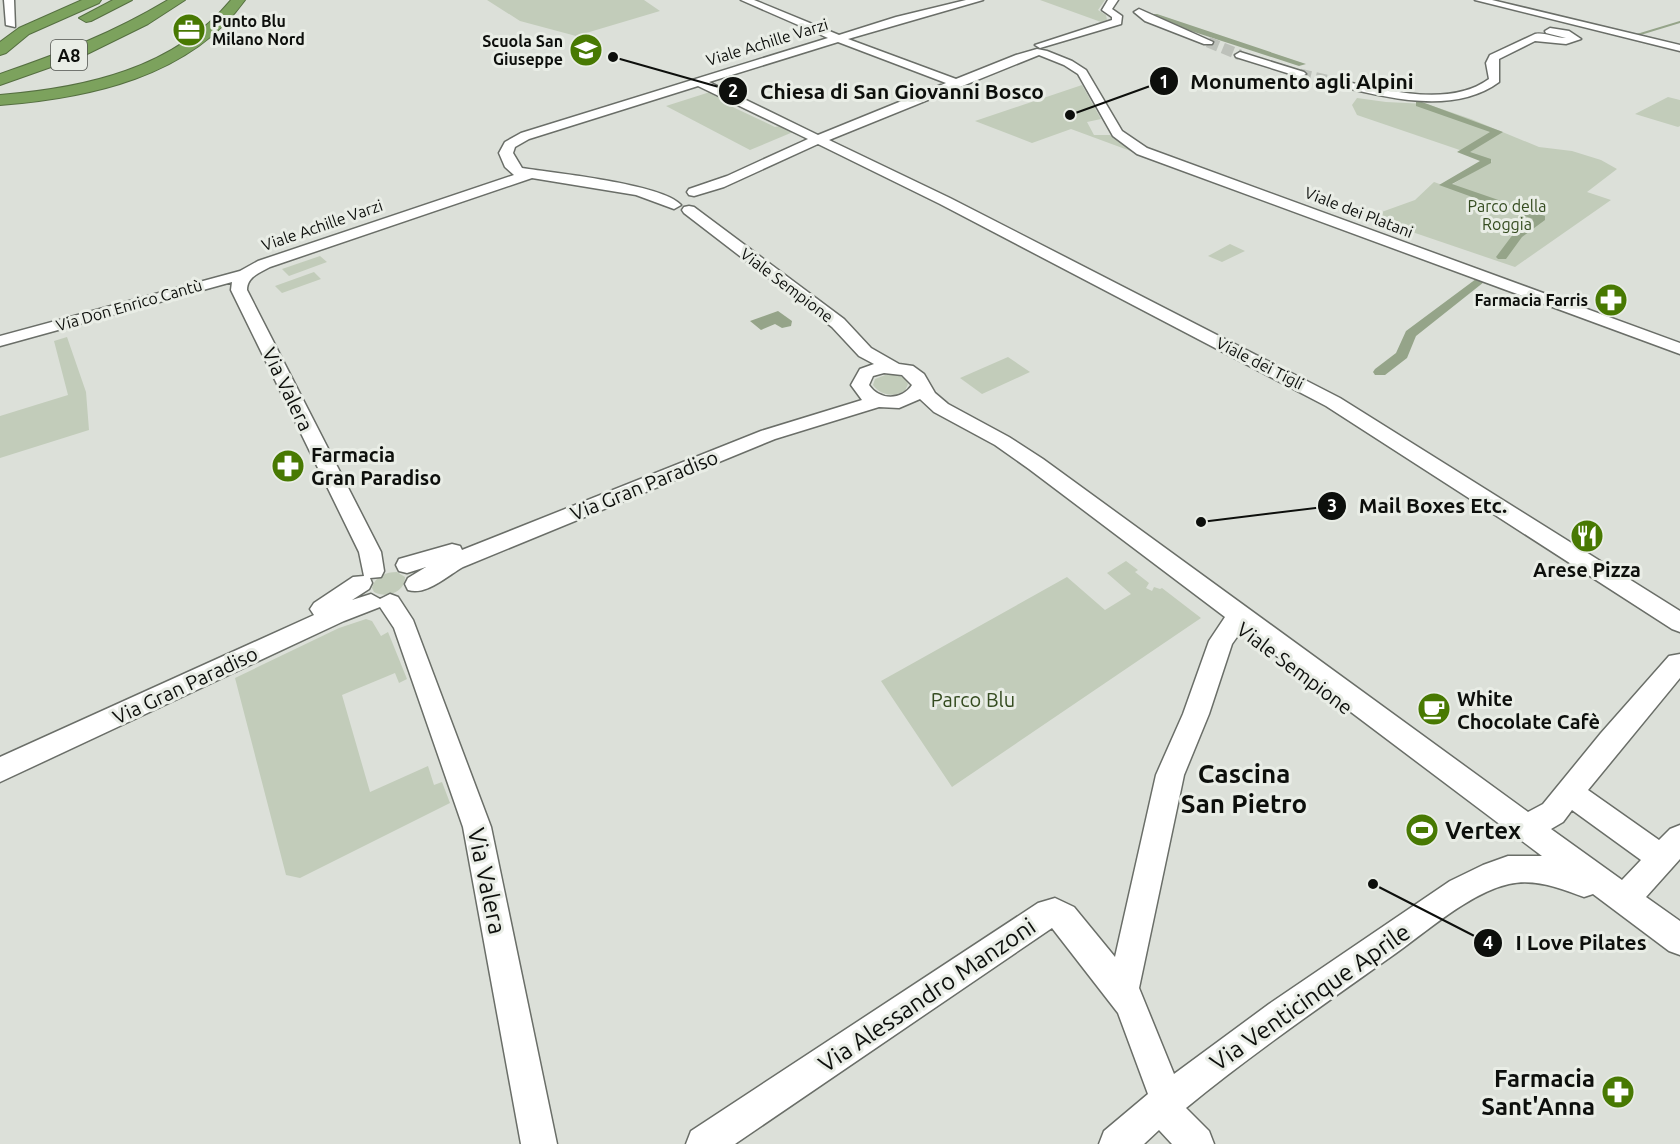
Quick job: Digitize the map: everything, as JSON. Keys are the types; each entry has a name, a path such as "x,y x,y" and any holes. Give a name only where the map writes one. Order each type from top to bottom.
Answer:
{"highway":[{"path":"0,37 82,0"},
{"name":"A8","path":"0,50 18,34 94,0"},
{"name":"A8","path":"50,36 125,0"},
{"name":"A8","path":"0,80 92,46 139,23 178,0"},
{"path":"0,100 53,95 88,88 143,70 200,39 224,19 238,0"},
{"path":"0,64 21,52"}],"street":[{"path":"9,0 12,25"},
{"path":"746,0 956,83"},
{"name":"Viale Achille Varzi","path":"506,153 510,145 525,136 838,38 918,14 978,0"},
{"path":"1045,52 1062,40 1114,24 1118,18 1107,10 1113,0"},
{"path":"684,200 750,168 956,83 1020,57 1045,52 1130,18 1146,0"},
{"path":"1480,0 1680,48"},
{"path":"1113,14 1154,21 1208,42"},
{"path":"1130,18 1154,21"},
{"path":"1347,85 1428,96 1471,93 1489,86 1495,80 1492,63 1494,57 1541,37"},
{"name":"Viale dei Platani","path":"1045,52 1082,72 1117,133 1142,151 1680,349"},
{"path":"1240,55 1300,74"},
{"name":"Viale dei Tigli","path":"700,82 953,205 1333,402 1680,623"},
{"path":"506,153 512,167 524,172"},
{"path":"502,174 506,153"},
{"name":"Viale Achille Varzi","path":"481,189 502,174 524,172"},
{"name":"Viale Achille Varzi","path":"244,275 264,264 524,172"},
{"name":"Viale Sempione","path":"524,172 684,200 708,207 732,244 838,323 865,352 892,367 913,374 918,378 920,387 941,408 1002,441 1036,464 1680,940"},
{"path":"708,207 721,184"},
{"path":"684,200 704,193 708,207"},
{"name":"Via Don Enrico Cantù","path":"0,349 7,339 225,278 244,275"},
{"name":"Via Valera","path":"244,275 239,283 240,290 360,535 392,588 477,827 539,1144"},
{"path":"865,352 863,379 865,394 887,402"},
{"path":"863,379 874,369 892,367"},
{"name":"Via Gran Paradiso","path":"0,757 319,611 392,588 451,553 762,429 839,403 863,379"},
{"name":"Via Gran Paradiso","path":"0,770 455,561 768,435 913,397 920,387"},
{"name":"Viale Sempione","path":"887,402 933,413 1013,458 1680,955"},
{"path":"1123,990 1167,784 1196,714 1221,641 1234,623"},
{"path":"1527,827 1553,813 1610,741 1679,665"},
{"path":"1570,793 1670,848 1625,899"},
{"name":"Via Venticinque Aprile","path":"1117,1144 1163,1103 1372,952 1457,894 1499,873 1516,869 1562,875 1584,883"},
{"name":"Via Alessandro Manzoni","path":"704,1144 1049,914 1055,913 1063,918 1123,990 1137,1016 1163,1103"},
{"path":"1163,1103 1196,1144"}],"green space":[{"path":"487,0 644,0 660,11 576,36 520,21"},
{"path":"1040,0 1105,0 1098,10 1106,15 1107,20 1101,22"},
{"path":"1082,85 1101,119 1087,122 1094,135 1110,135 1136,153 1071,129 1032,143 975,121"},
{"path":"710,92 723,98 720,101 775,127 780,126 793,132 750,150 666,106"},
{"path":"1668,97 1680,100 1680,126 1635,114"},
{"name":"Parco della Roggia","path":"1357,98 1427,104 1539,147 1572,151 1601,160 1617,169 1587,192 1611,200 1515,267 1374,219 1376,214 1415,200 1434,182 1448,187 1492,161 1357,115 1352,105"},
{"path":"1230,244 1245,251 1222,262 1208,256"},
{"path":"320,256 327,262 289,276 282,269"},
{"path":"314,272 321,279 282,293 275,286"},
{"path":"67,337 86,392 89,430 0,458 0,416 68,395 54,341"},
{"path":"1008,357 1030,372 982,394 960,378"},
{"path":"888,374 905,379 908,384 905,391 888,394 876,389 873,385 875,379"},
{"name":"Parco Blu","path":"1126,561 1149,583 1146,588 1152,591 1154,587 1162,588 1201,618 952,787 881,681 1067,577 1105,610 1131,594 1107,573"},
{"path":"397,572 405,577 399,590 384,595 374,592 373,584 378,578"},
{"path":"366,619 372,621 381,636 388,632 407,679 399,683 395,673 342,695 370,792 428,766 434,785 442,782 450,803 300,878 286,875 235,678 339,628"}],"shaded area":[{"path":"778,311 792,321 791,326 782,328 775,324 761,330 750,321"}],"waterway":[{"path":"1154,16 1302,64"},
{"path":"1637,35 1680,22"},
{"path":"1419,104 1498,132 1462,152 1488,161 1444,185 1456,189"},
{"path":"1461,191 1541,218 1520,234"},
{"path":"1502,257 1518,235"},
{"path":"1380,372 1402,355 1410,334 1480,280"}],"tunnel":[{"path":"1208,42 1240,55"},
{"path":"1300,74 1347,85"}],"place":[{"name":"Punto Blu Milano Nord","path":"189,30"},
{"name":"Scuola San Giuseppe","path":"586,50"},
{"name":"Chiesa di San Giovanni Bosco","path":"613,57"},
{"name":"Monumento agli Alpini","path":"1070,115"},
{"name":"Farmacia Farris","path":"1611,300"},
{"name":"Farmacia Gran Paradiso","path":"288,466"},
{"name":"Mail Boxes Etc.","path":"1201,522"},
{"name":"Arese Pizza","path":"1587,536"},
{"name":"White Chocolate Cafè","path":"1434,709"},
{"name":"Vertex","path":"1422,830"},
{"name":"I Love Pilates","path":"1373,884"},
{"name":"Farmacia Sant'Anna","path":"1618,1092"}],"district":[{"name":"Cascina San Pietro","path":"1244,788"}]}
